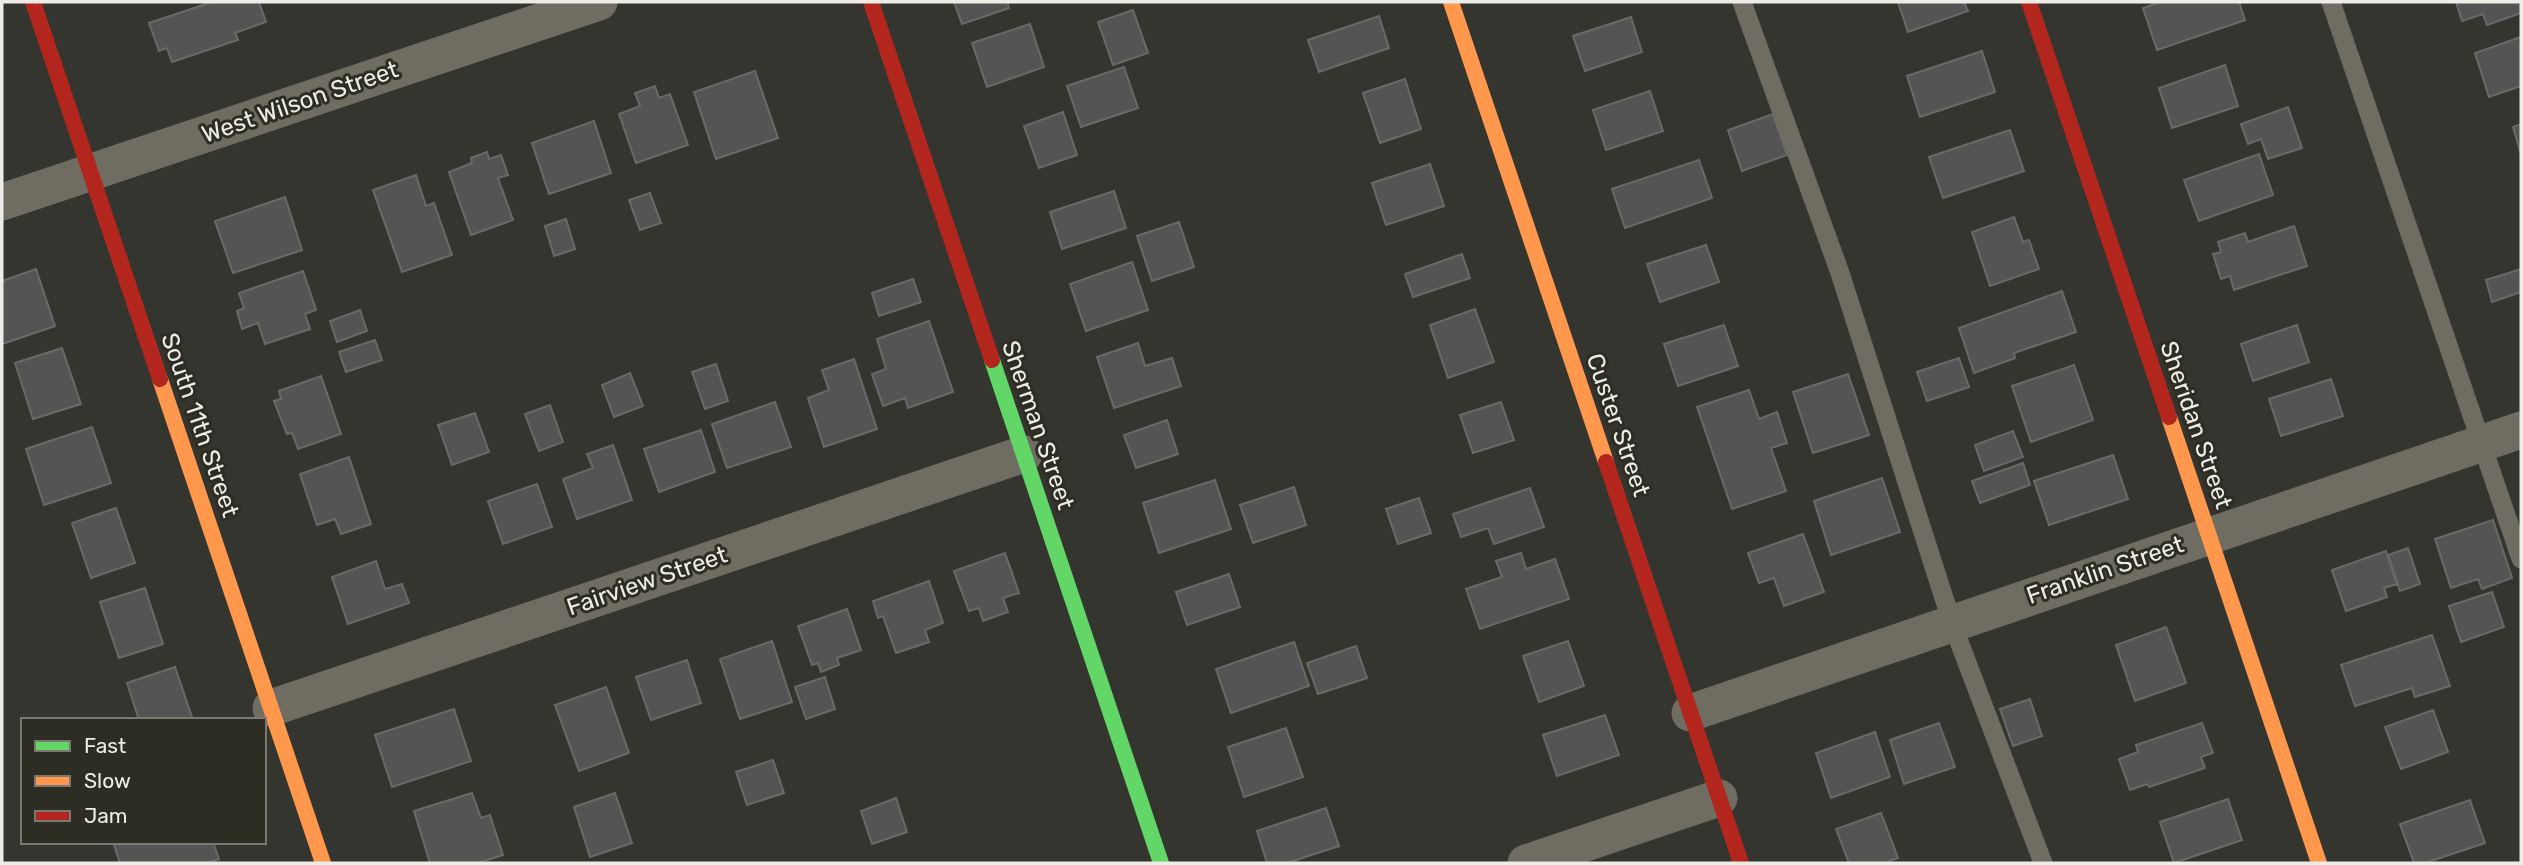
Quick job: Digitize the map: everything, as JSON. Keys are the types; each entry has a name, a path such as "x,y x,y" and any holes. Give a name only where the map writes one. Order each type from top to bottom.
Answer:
{"street":[{"name":"South 11th Street","path":"33,2 323,863"},
{"name":"West Wilson Street","path":"2,202 599,2"},
{"name":"Sherman Street","path":"871,2 1161,863"},
{"name":"Custer Street","path":"1451,2 1741,863"},
{"name":"Sheridan Street","path":"2029,2 2319,863"},
{"name":"Franklin Street","path":"1690,713 2208,534 2521,430"},
{"name":"Fairview Street","path":"271,708 1024,454"},
{"path":"1526,863 1719,798"}],"lane":[{"path":"1742,2 1840,273 1952,622 2043,863"},
{"path":"2331,2 2521,559"}],"building":[{"path":"212,2 259,2 266,22 235,33 238,40 172,62 167,48 159,51 149,23"},
{"path":"954,2 1007,2 1009,8 962,24"},
{"path":"1898,2 1964,2 1968,11 1908,32"},
{"path":"2160,2 2239,2 2245,20 2157,50 2143,8"},
{"path":"2456,2 2521,2 2521,13 2487,25 2483,14 2462,21"},
{"path":"1133,10 1148,53 1113,65 1098,22"},
{"path":"1379,16 1389,48 1319,72 1308,40"},
{"path":"1631,17 1642,52 1585,71 1573,36"},
{"path":"1030,24 1044,67 987,87 972,43"},
{"path":"2521,37 2521,86 2489,97 2475,53"},
{"path":"1982,51 1995,92 1920,117 1907,76"},
{"path":"2225,65 2238,106 2172,128 2159,88"},
{"path":"1124,67 1138,108 1081,127 1067,86"},
{"path":"755,71 778,138 716,159 694,92"},
{"path":"1405,79 1421,129 1380,143 1363,93"},
{"path":"655,86 659,98 670,94 688,145 636,163 619,114 640,106 635,93"},
{"path":"1650,91 1663,131 1606,150 1593,110"},
{"path":"2288,107 2302,148 2268,159 2261,139 2248,144 2241,124"},
{"path":"1063,112 1077,155 1039,168 1024,126"},
{"path":"1773,114 1787,155 1742,171 1728,130"},
{"path":"594,121 611,173 549,194 532,143"},
{"path":"2521,124 2521,154 2513,127"},
{"path":"2010,130 2024,171 1943,198 1929,157"},
{"path":"487,152 489,159 501,155 508,175 498,178 513,220 471,235 449,172 472,163 471,158"},
{"path":"2259,154 2273,195 2199,221 2184,180"},
{"path":"1699,160 1712,198 1625,228 1612,189"},
{"path":"1430,164 1444,206 1386,225 1372,183"},
{"path":"416,175 426,206 434,203 452,255 402,272 373,190"},
{"path":"1114,191 1126,228 1062,249 1050,212"},
{"path":"650,193 661,223 640,230 629,200"},
{"path":"285,197 302,250 233,273 215,221"},
{"path":"2014,217 2023,242 2029,240 2039,269 1990,286 1972,232"},
{"path":"566,219 575,249 554,256 545,226"},
{"path":"1179,222 1194,267 1152,281 1137,236"},
{"path":"2294,226 2307,266 2234,290 2230,276 2221,279 2213,254 2221,252 2218,242 2245,233 2248,242"},
{"path":"1706,245 1719,282 1660,302 1647,264"},
{"path":"1462,254 1470,278 1413,297 1405,274"},
{"path":"1132,262 1148,310 1086,331 1070,284"},
{"path":"36,269 55,326 2,344 2,281"},
{"path":"2521,269 2521,292 2492,302 2486,280"},
{"path":"303,271 316,310 305,314 310,329 265,344 258,323 242,329 237,311 244,308 239,293"},
{"path":"913,279 921,302 879,316 872,293"},
{"path":"2062,291 2076,332 2014,353 2015,358 1974,373 1959,328"},
{"path":"1475,309 1494,362 1448,378 1430,325"},
{"path":"360,310 367,331 337,342 330,321"},
{"path":"929,321 953,392 908,408 905,398 883,406 872,374 886,369 877,339"},
{"path":"1724,325 1738,366 1678,386 1664,344"},
{"path":"2297,325 2309,362 2253,381 2241,344"},
{"path":"375,340 382,360 346,372 339,352"},
{"path":"1138,343 1145,366 1172,358 1181,386 1114,408 1097,357"},
{"path":"62,348 81,404 33,419 15,363"},
{"path":"1959,358 1969,387 1927,401 1917,372"},
{"path":"854,359 877,429 824,447 808,398 829,390 822,370"},
{"path":"716,364 728,401 705,409 692,372"},
{"path":"2074,365 2093,420 2031,442 2012,386"},
{"path":"630,373 643,406 614,417 602,385"},
{"path":"1848,374 1869,435 1813,453 1793,392"},
{"path":"321,376 341,434 298,449 292,433 287,434 274,401 281,399 279,391"},
{"path":"2331,379 2343,416 2281,436 2269,399"},
{"path":"1749,390 1759,419 1777,412 1787,443 1771,448 1786,491 1732,509 1697,407"},
{"path":"775,402 791,447 727,468 712,424"},
{"path":"1501,402 1514,440 1473,453 1460,415"},
{"path":"550,405 563,442 539,451 525,414"},
{"path":"475,413 489,452 452,465 438,425"},
{"path":"1167,420 1178,454 1136,468 1124,435"},
{"path":"92,427 111,483 44,505 26,449"},
{"path":"701,430 715,472 659,492 644,449"},
{"path":"2013,431 2023,457 1984,471 1975,445"},
{"path":"613,445 632,500 577,519 563,479 593,468 587,454"},
{"path":"2113,455 2128,499 2049,525 2034,481"},
{"path":"349,457 371,524 341,534 335,519 317,525 300,474"},
{"path":"2023,463 2030,485 1980,503 1972,481"},
{"path":"1882,478 1900,532 1831,555 1814,501"},
{"path":"1215,480 1231,529 1159,553 1143,503"},
{"path":"537,484 552,527 503,544 488,501"},
{"path":"1294,487 1306,525 1253,543 1240,505"},
{"path":"1530,488 1544,527 1494,544 1488,528 1461,537 1453,514"},
{"path":"1419,498 1431,533 1398,544 1386,509"},
{"path":"116,508 135,563 91,578 72,523"},
{"path":"2493,520 2512,578 2482,589 2478,579 2451,588 2435,539"},
{"path":"1803,534 1824,592 1784,606 1774,578 1759,583 1748,553"},
{"path":"2408,548 2420,584 2400,591 2388,555"},
{"path":"2386,551 2397,584 2384,588 2387,597 2346,611 2332,570"},
{"path":"1005,553 1019,593 1003,598 1008,612 983,621 979,608 969,611 954,571"},
{"path":"1521,553 1526,569 1555,559 1569,599 1480,629 1466,589 1502,577 1496,561"},
{"path":"376,561 385,589 402,584 409,603 348,624 332,577"},
{"path":"1229,574 1240,607 1187,625 1176,592"},
{"path":"929,581 943,623 925,630 929,642 896,653 883,616 878,618 873,601"},
{"path":"145,588 163,644 119,658 100,602"},
{"path":"2492,592 2504,627 2461,642 2449,606"},
{"path":"847,609 861,650 837,658 839,665 821,672 818,663 812,665 798,626"},
{"path":"2166,627 2186,683 2135,701 2116,645"},
{"path":"2432,635 2450,686 2415,697 2412,688 2355,706 2341,665"},
{"path":"772,641 792,702 740,719 720,659"},
{"path":"1568,641 1584,686 1539,702 1523,656"},
{"path":"1294,642 1309,686 1231,713 1216,669"},
{"path":"1356,646 1367,678 1318,694 1307,663"},
{"path":"687,660 701,703 651,720 636,677"},
{"path":"175,667 192,718 138,718 127,683"},
{"path":"825,677 835,709 806,719 795,687"},
{"path":"606,687 629,753 579,771 555,705"},
{"path":"2030,699 2042,736 2013,746 2000,709"},
{"path":"454,709 471,761 392,787 375,735"},
{"path":"2433,710 2448,752 2401,769 2385,727"},
{"path":"1605,715 1619,755 1557,776 1543,735"},
{"path":"1939,723 1955,767 1904,784 1890,740"},
{"path":"2202,723 2213,753 2201,757 2205,768 2149,787 2147,784 2130,790 2119,759 2138,752 2136,745"},
{"path":"1286,728 1303,777 1244,797 1228,747"},
{"path":"1875,732 1890,777 1831,798 1816,753"},
{"path":"773,760 784,793 747,805 736,772"},
{"path":"472,793 481,818 490,815 503,855 478,863 430,863 414,811"},
{"path":"615,793 632,843 590,857 574,807"},
{"path":"896,798 907,832 872,844 861,811"},
{"path":"2228,799 2242,840 2174,863 2160,822"},
{"path":"2470,800 2485,843 2425,863 2414,863 2400,824"},
{"path":"1326,808 1339,846 1287,863 1267,863 1257,831"},
{"path":"1881,813 1898,858 1884,863 1849,863 1836,829"},
{"path":"114,844 214,844 219,859 207,863 120,863"}],"traffic: fast":[{"path":"992,360 1161,863"}],"traffic: slow":[{"path":"1451,2 1606,462"},
{"path":"160,379 323,863"},
{"path":"2169,417 2319,863"}],"traffic: jam":[{"path":"33,2 160,379"},
{"path":"871,2 992,360"},
{"path":"2029,2 2169,417"},
{"path":"1606,462 1741,863"}]}
